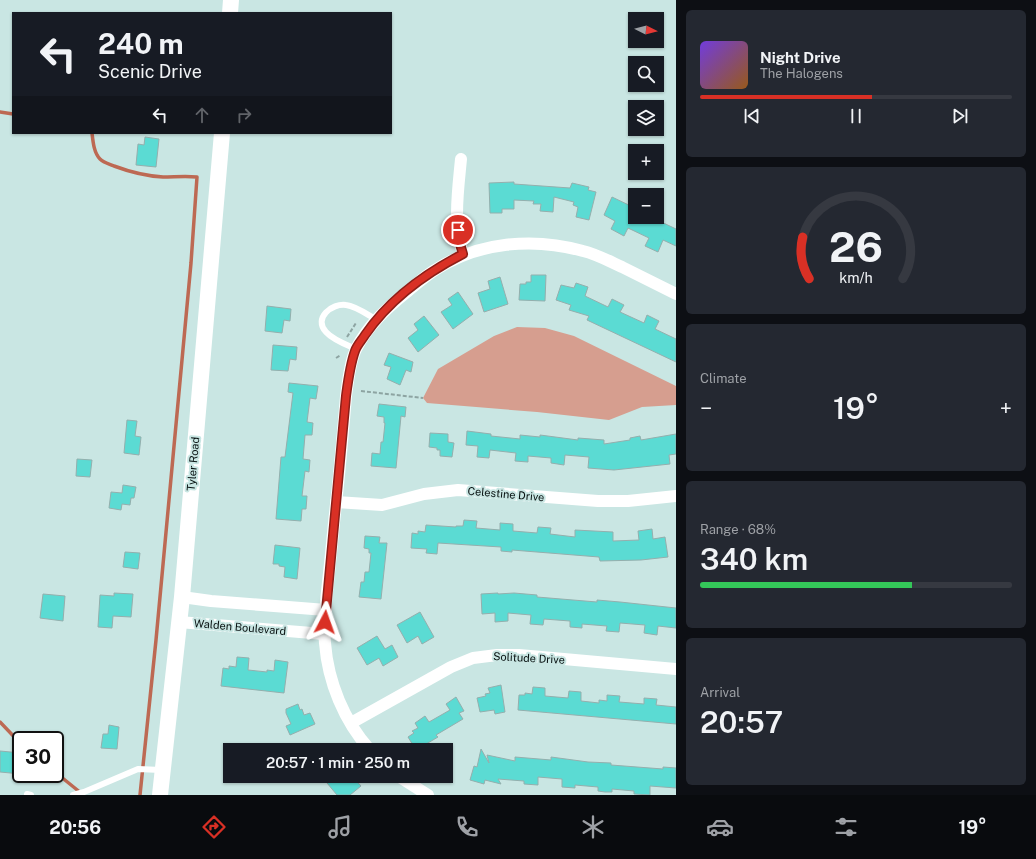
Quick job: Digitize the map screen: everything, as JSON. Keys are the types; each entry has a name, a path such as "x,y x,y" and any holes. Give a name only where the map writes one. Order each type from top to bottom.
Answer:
{"street":[{"path":"230,12 231,0"},
{"name":"Tyler Road","path":"160,795 182,597 222,134"},
{"path":"461,159 457,220 460,244 463,254"},
{"path":"364,743 345,714 334,685 326,656 324,634 346,396 349,375 356,349 387,308 434,270 463,254 491,246 536,244 568,247 584,251 602,258 676,294"},
{"name":"Celestine Drive","path":"336,502 382,505 424,494 458,490 598,501 628,501 676,496"},
{"name":"Walden Boulevard","path":"182,597 211,602 326,610"},
{"name":"Walden Boulevard","path":"179,622 324,634"},
{"name":"Solitude Drive","path":"351,723 451,667 462,662 486,656 519,655 676,669"},
{"path":"409,783 428,795"}],"lane":[{"path":"356,349 325,332 322,325 322,317 327,310 336,306 346,305 354,307 377,320"},
{"path":"73,795 84,792 138,769 163,770"}],"path":[{"path":"347,338 356,322"},
{"path":"336,358 342,354"},
{"path":"362,391 423,398"}],"shaded area":[{"path":"517,327 545,328 574,336 676,386 676,405 642,407 609,420 537,412 427,403 423,398 438,369 494,336"}],"building":[{"path":"145,137 159,139 156,167 136,165 138,144 144,145"},
{"path":"514,182 514,184 570,188 572,183 589,187 588,190 596,192 589,220 576,217 578,207 573,205 574,202 554,197 553,212 540,211 541,204 533,204 534,201 514,200 514,209 502,209 502,213 490,213 489,183"},
{"path":"612,197 628,205 628,224 664,223 676,229 676,246 663,240 658,252 645,246 649,238 628,228 624,236 611,229 615,221 604,215"},
{"path":"531,275 546,275 545,301 519,300 520,284 531,282"},
{"path":"500,277 508,304 484,312 478,293 490,289 488,281"},
{"path":"576,283 588,287 585,296 608,307 612,299 624,305 620,312 644,323 647,315 659,321 655,329 676,339 676,362 587,320 589,316 569,310 571,305 556,300 561,285 574,288"},
{"path":"458,292 473,314 453,329 441,312 452,305 448,299"},
{"path":"267,306 291,309 290,321 284,320 282,333 265,331"},
{"path":"424,316 439,335 418,352 408,338 418,330 414,324"},
{"path":"273,345 297,347 296,360 290,359 288,371 271,370"},
{"path":"389,353 413,362 411,372 406,370 400,385 387,379 391,367 384,365"},
{"path":"289,383 318,386 316,399 310,398 307,422 313,423 312,435 305,435 303,459 310,460 309,472 305,471 302,496 307,496 306,509 302,509 301,521 276,519 281,457 285,457 293,393 288,392"},
{"path":"379,404 406,407 405,417 401,416 396,468 371,466 372,453 380,454 381,442 383,442 385,423 384,417 377,416"},
{"path":"127,420 137,421 135,436 141,437 139,455 124,453"},
{"path":"467,431 491,434 491,436 520,439 520,435 540,437 540,435 578,440 578,438 604,440 604,444 630,440 630,438 640,436 641,440 676,434 676,454 669,455 670,464 614,470 588,468 589,457 565,455 564,465 551,463 551,458 528,456 528,462 515,461 516,453 490,450 489,458 477,457 478,446 466,445"},
{"path":"430,433 448,434 448,442 454,443 452,457 440,456 440,450 429,447"},
{"path":"77,459 92,460 90,477 76,476"},
{"path":"123,485 136,487 134,498 131,498 130,505 122,504 121,510 109,508 111,492 122,493"},
{"path":"464,520 477,521 476,528 500,530 500,523 513,524 513,531 537,533 538,527 551,528 550,534 575,537 575,530 613,532 613,541 639,540 638,531 652,529 653,539 665,537 668,557 641,560 600,561 599,557 512,550 512,552 501,551 501,547 438,543 437,554 426,553 427,549 411,548 412,533 418,534 418,531 425,532 426,525 456,527 463,526"},
{"path":"365,536 380,537 379,543 387,543 381,599 359,597 361,582 364,582 365,572 369,572 371,553 369,553 369,549 364,548"},
{"path":"275,545 300,548 297,579 284,577 285,567 279,566 279,564 273,564"},
{"path":"125,552 140,553 138,569 123,567"},
{"path":"114,593 133,594 131,617 113,616 112,628 98,627 100,595 114,596"},
{"path":"514,593 537,595 537,597 597,602 597,600 676,608 676,628 658,626 657,635 644,633 645,625 620,623 619,632 606,631 607,626 582,624 582,628 570,627 570,621 544,619 543,625 530,624 531,615 508,613 508,621 495,622 495,613 482,614 481,594"},
{"path":"43,594 65,596 63,621 40,618"},
{"path":"420,612 434,637 422,644 418,636 407,643 397,625"},
{"path":"377,636 385,649 392,645 398,657 383,666 379,658 367,665 357,648"},
{"path":"237,657 249,658 248,670 267,672 267,670 274,671 275,660 288,662 284,693 221,686 223,668 229,669 229,666 236,667"},
{"path":"501,685 505,712 495,714 494,710 480,712 477,698 486,696 485,694 490,693 488,688"},
{"path":"533,687 545,688 545,696 568,698 569,691 581,692 581,701 599,703 599,700 607,701 607,695 620,696 619,702 644,704 644,698 657,699 656,705 676,707 676,724 518,710 519,695 525,695 525,693 532,694"},
{"path":"456,697 464,711 459,713 463,719 436,735 438,737 428,743 412,743 408,737 414,733 412,731 418,728 415,723 425,716 429,722 450,710 446,704"},
{"path":"298,704 304,715 310,713 315,724 290,735 286,726 291,724 286,713 286,709"},
{"path":"109,725 119,727 117,749 101,748 103,734 108,734"},
{"path":"481,749 489,763 487,755 515,761 515,757 551,760 551,757 588,762 611,763 611,765 663,769 663,767 676,768 676,788 650,786 650,795 634,794 634,791 612,789 612,792 605,792 598,791 598,787 575,785 575,788 562,787 562,779 538,777 538,785 524,784 524,781 498,779 501,784 485,780 484,784 470,780 474,766 477,767"},
{"path":"0,751 12,752 12,773 0,772"},
{"path":"327,783 358,783 361,786 350,795 337,795"}],"waterway":[{"path":"0,112 12,114"},
{"path":"92,134 96,154 103,162 132,172 150,176 197,177 191,263 140,795"},
{"path":"0,722 12,735"},
{"path":"64,779 81,793"}],"route":[{"path":"325,622 326,598 346,396 349,375 356,349 369,329 387,308 434,270 463,254 458,230"}]}
